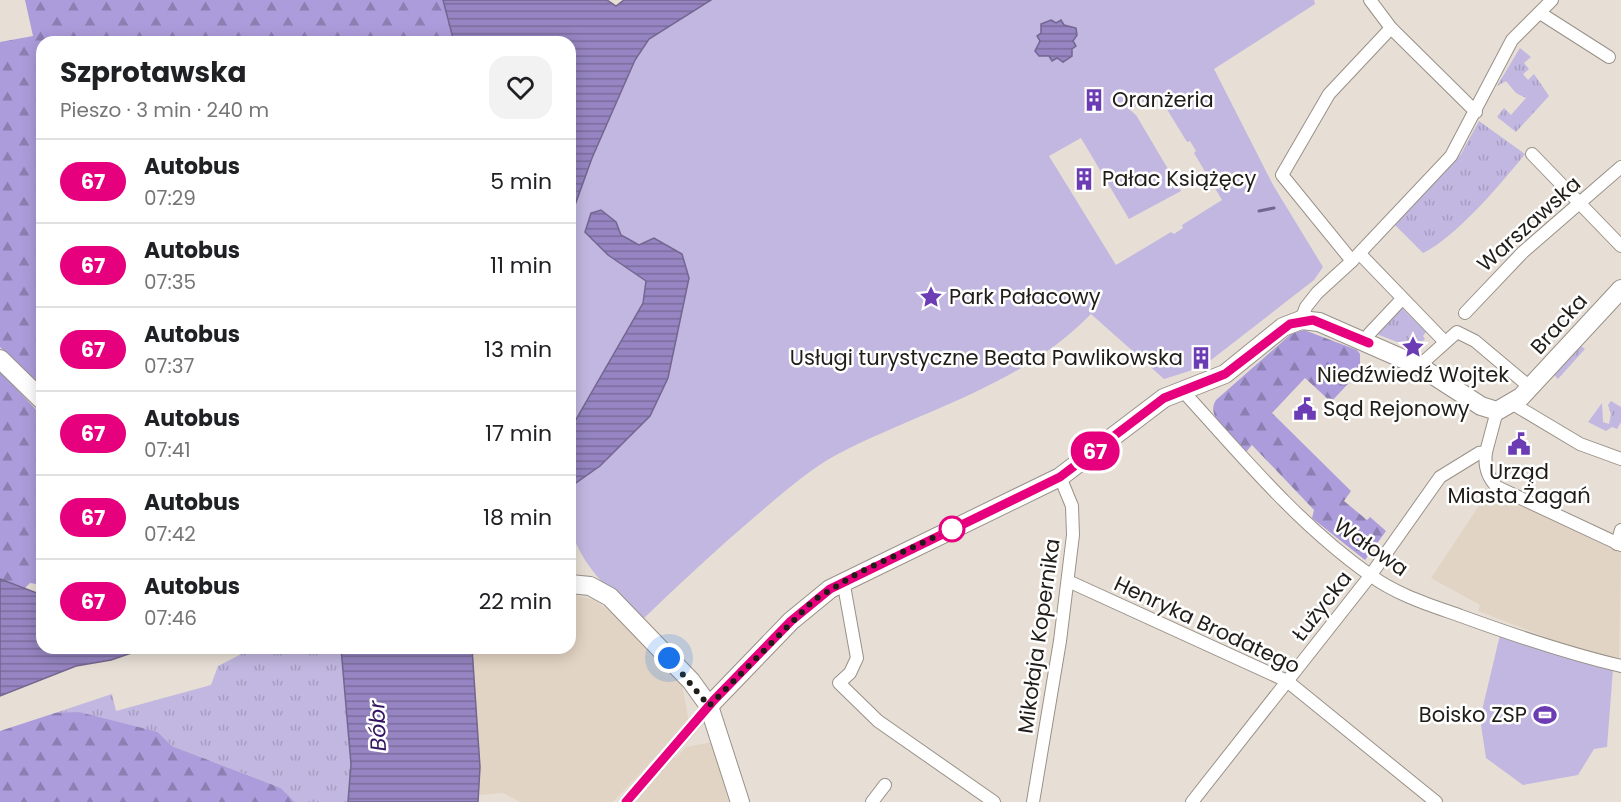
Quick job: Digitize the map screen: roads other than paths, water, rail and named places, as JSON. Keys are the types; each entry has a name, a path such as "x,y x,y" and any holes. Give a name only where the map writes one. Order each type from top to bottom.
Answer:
{"street":[{"path":"1370,0 1391,28 1476,112"},
{"path":"1301,320 1306,307 1317,293 1356,258 1451,156 1476,112 1512,39 1552,0"},
{"path":"1540,13 1609,57"},
{"path":"1391,28 1329,94 1282,175 1356,258 1444,341"},
{"path":"1532,153 1621,246"},
{"name":"Warszawska","path":"1465,313 1496,278 1621,167"},
{"name":"Bracka","path":"1505,407 1531,388 1621,290"},
{"path":"1369,339 1402,299"},
{"path":"626,802 709,706 814,600 843,580 1060,477 1164,398 1225,374 1282,327 1301,320 1316,320 1369,339 1419,366 1481,406 1505,407 1580,444 1621,459"},
{"path":"1419,366 1444,341 1457,332 1465,334 1531,388"},
{"path":"0,359 36,394"},
{"name":"Wałowa","path":"1182,390 1241,457 1305,521 1370,576 1432,607 1563,652 1621,666"},
{"path":"1505,407 1486,452 1485,465 1490,479 1497,486 1619,544 1621,530"},
{"name":"Łużycka","path":"1192,802 1370,576 1440,477 1476,455 1486,452"},
{"name":"Mikołaja Kopernika","path":"1033,802 1068,581 1073,514 1069,495 1060,477"},
{"path":"843,580 857,658 849,673 839,683 878,721 994,802"},
{"name":"Henryka Brodatego","path":"1068,581 1287,681 1436,802"},
{"path":"576,585 590,586 610,597 691,681 709,706 740,802"},
{"path":"876,801 885,785"}],"water":[{"path":"443,0 607,0 616,6 624,0 711,0 649,39 635,60 592,158 576,202 576,36 452,36"},
{"path":"1051,20 1056,23 1061,20 1064,25 1076,28 1077,35 1073,41 1076,46 1072,49 1072,56 1063,62 1057,58 1052,61 1049,56 1039,56 1035,51 1040,41 1037,36 1041,33 1041,24"},
{"path":"601,210 616,222 621,235 639,245 654,238 682,254 689,278 668,378 650,416 600,466 576,483 576,420 643,303 646,281 608,255 585,232 591,213"},
{"path":"0,579 36,593 36,654 128,654 111,660 76,666 0,696"},
{"name":"Bóbr","path":"342,654 472,654 480,767 478,802 348,802 351,764"}],"waterway":[{"path":"1259,211 1274,208"}],"place":[{"name":"Oranżeria","path":"1094,100"},
{"name":"Pałac Książęcy","path":"1084,179"},
{"name":"Park Pałacowy","path":"931,297"},
{"name":"Niedźwiedź Wojtek","path":"1413,347"},
{"name":"Usługi turystyczne Beata Pawlikowska","path":"1201,358"},
{"name":"Sąd Rejonowy","path":"1305,409"},
{"name":"Urząd Miasta Żagań","path":"1519,444"},
{"name":"Boisko ZSP","path":"1545,715"}]}
